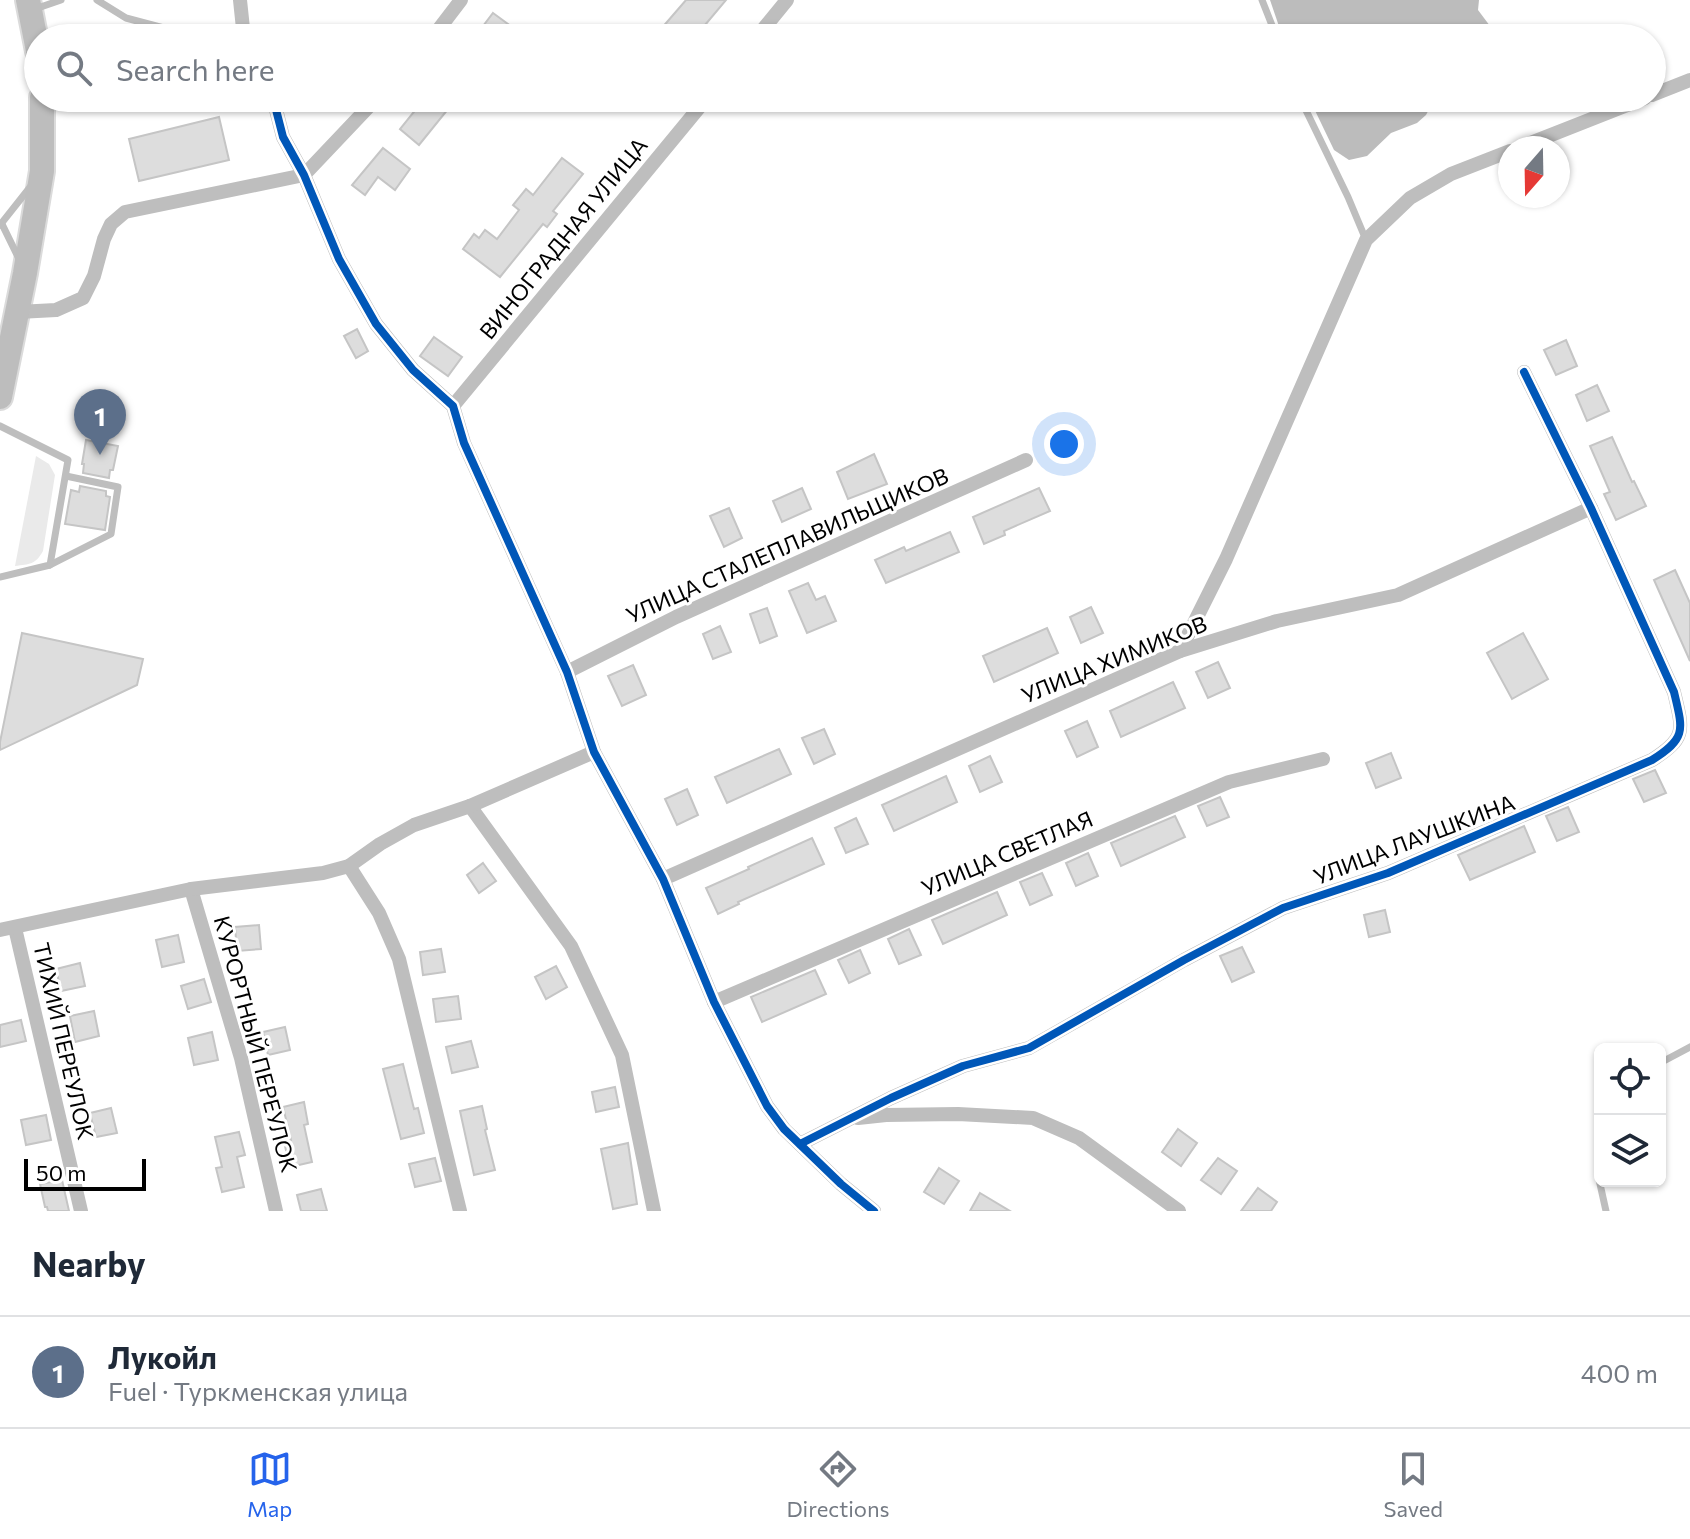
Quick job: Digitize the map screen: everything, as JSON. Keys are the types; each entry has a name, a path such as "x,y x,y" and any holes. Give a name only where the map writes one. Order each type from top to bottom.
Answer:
{"main road":[{"path":"0,397 42,171 42,112"}],"street":[{"path":"240,0 243,24"},
{"path":"443,24 461,0"},
{"path":"767,24 787,0"},
{"path":"1666,89 1690,80"},
{"path":"277,112 283,137 304,175 339,259 376,324 413,370 453,406 464,443 567,672 594,752 663,879 714,1002 767,1106 784,1129 874,1211"},
{"path":"18,312 56,310 83,298 94,276 111,224 125,212 304,175 364,112"},
{"name":"ВИНОГРАДНАЯ УЛИЦА","path":"453,406 695,112"},
{"path":"1548,136 1609,112"},
{"path":"1180,651 1226,559 1366,240 1410,198 1451,174 1498,156"},
{"name":"УЛИЦА ЛАУШКИНА","path":"800,1144 963,1066 1029,1048 1283,908 1388,873 1652,760 1673,747 1679,734 1680,718 1674,692 1591,508 1524,372"},
{"name":"УЛИЦА СТАЛЕПЛАВИЛЬЩИКОВ","path":"567,672 676,617 1026,460"},
{"name":"УЛИЦА ХИМИКОВ","path":"663,879 1180,651 1277,621 1398,595 1591,508"},
{"path":"7,929 191,889 323,873 349,866 414,825 470,806 594,752"},
{"name":"УЛИЦА СВЕТЛАЯ","path":"714,1002 1229,782 1323,759"},
{"path":"470,806 571,946 622,1055 654,1211"},
{"path":"349,866 379,913 399,959 460,1211"},
{"name":"КУРОРТНЫЙ ПЕРЕУЛОК","path":"191,889 241,1058 276,1211"},
{"name":"ТИХИЙ ПЕРЕУЛОК","path":"7,929 81,1211"},
{"path":"850,1119 958,1114 1033,1118 1079,1138 1179,1211"}],"lane":[{"path":"29,5 61,0"},
{"path":"97,0 126,18 149,24"},
{"path":"1262,0 1271,24"},
{"path":"1307,112 1366,240"},
{"path":"25,273 1,224 42,171"},
{"path":"0,426 68,460 50,565"},
{"path":"0,577 50,565 111,534 118,487 66,476"},
{"path":"1666,1060 1690,1047"},
{"path":"1601,1187 1606,1211"}],"shaded area":[{"path":"1270,0 1479,0 1478,10 1488,24 1278,24"},
{"path":"1316,112 1428,112 1417,123 1391,133 1367,156 1349,160 1334,150"},
{"path":"36,456 49,464 55,475 43,551 32,563 15,566"}],"building":[{"path":"686,0 726,0 706,24 665,24"},
{"path":"493,13 508,24 485,24"},
{"path":"414,112 446,112 419,145 400,129"},
{"path":"219,117 229,160 139,181 129,139"},
{"path":"383,148 410,169 395,190 378,177 365,195 352,185"},
{"path":"562,158 583,174 553,211 557,214 547,227 543,224 500,277 463,249 474,234 479,238 485,230 497,239 519,210 513,205 526,189 533,195"},
{"path":"357,329 368,351 356,358 344,336"},
{"path":"434,337 462,357 448,376 420,356"},
{"path":"1566,340 1577,366 1556,375 1544,350"},
{"path":"1597,385 1609,411 1587,421 1576,395"},
{"path":"1612,437 1646,506 1616,520 1604,494 1610,492 1590,446"},
{"path":"86,440 118,446 109,478 83,473"},
{"path":"874,454 887,484 848,499 837,472"},
{"path":"80,486 106,491 106,496 110,497 105,530 65,524 71,490 79,492"},
{"path":"802,488 811,509 782,522 773,501"},
{"path":"1039,488 1050,511 1004,531 1005,535 984,544 973,517"},
{"path":"729,508 742,538 724,547 710,516"},
{"path":"950,532 959,552 886,583 875,560 904,547 906,551"},
{"path":"1675,570 1690,603 1690,661 1654,580"},
{"path":"808,583 816,600 825,596 836,621 807,633 789,591"},
{"path":"1091,607 1103,633 1081,643 1070,617"},
{"path":"767,608 777,636 760,643 750,614"},
{"path":"720,626 731,652 713,659 703,634"},
{"path":"1047,628 1058,653 994,682 983,656"},
{"path":"22,633 143,659 137,685 0,750"},
{"path":"1523,633 1548,679 1512,699 1487,653"},
{"path":"1218,662 1230,688 1208,698 1196,672"},
{"path":"633,665 646,695 622,706 608,676"},
{"path":"1173,682 1185,708 1121,737 1110,711"},
{"path":"1087,721 1098,747 1077,757 1065,731"},
{"path":"824,729 835,754 814,764 802,738"},
{"path":"779,749 791,774 727,803 715,777"},
{"path":"1391,753 1401,778 1376,788 1366,763"},
{"path":"990,756 1002,782 980,792 969,766"},
{"path":"1655,770 1666,793 1644,802 1633,779"},
{"path":"946,776 957,802 894,831 882,805"},
{"path":"687,789 698,815 677,825 665,799"},
{"path":"1220,797 1229,817 1207,826 1198,806"},
{"path":"1568,807 1579,832 1557,841 1546,816"},
{"path":"1175,816 1185,837 1121,866 1111,843"},
{"path":"856,818 868,844 846,853 835,828"},
{"path":"1524,826 1535,852 1470,880 1458,855"},
{"path":"812,838 824,864 718,914 706,888"},
{"path":"1088,853 1098,876 1076,886 1066,863"},
{"path":"483,863 496,881 479,893 467,875"},
{"path":"1042,873 1052,895 1030,905 1020,882"},
{"path":"997,892 1007,915 943,944 932,920"},
{"path":"1385,910 1390,932 1369,937 1364,915"},
{"path":"259,925 261,949 237,951 235,927"},
{"path":"909,929 921,955 899,964 888,939"},
{"path":"178,935 184,962 162,967 156,940"},
{"path":"1242,947 1254,972 1232,982 1220,956"},
{"path":"441,949 445,972 423,975 420,952"},
{"path":"860,950 870,973 849,983 838,960"},
{"path":"80,963 85,986 61,991 56,969"},
{"path":"556,966 567,987 546,999 535,977"},
{"path":"815,970 826,994 762,1022 751,997"},
{"path":"204,979 211,1002 188,1009 181,986"},
{"path":"458,996 461,1019 436,1022 433,999"},
{"path":"94,1011 99,1036 75,1042 70,1016"},
{"path":"21,1020 26,1041 0,1047 0,1025"},
{"path":"285,1027 290,1050 268,1055 263,1032"},
{"path":"212,1032 218,1060 194,1065 188,1038"},
{"path":"471,1041 478,1067 452,1073 446,1047"},
{"path":"403,1064 414,1109 418,1108 424,1133 401,1139 383,1069"},
{"path":"615,1087 619,1107 596,1112 592,1092"},
{"path":"304,1102 308,1124 304,1125 312,1162 290,1167 284,1142 291,1140 283,1107"},
{"path":"482,1106 495,1170 474,1175 460,1111"},
{"path":"111,1108 117,1133 96,1137 90,1113"},
{"path":"46,1115 51,1140 26,1145 21,1120"},
{"path":"1178,1129 1197,1143 1181,1166 1162,1152"},
{"path":"239,1132 245,1155 237,1157 244,1187 222,1192 216,1168 222,1167 215,1137"},
{"path":"628,1143 637,1204 613,1209 601,1149"},
{"path":"435,1158 441,1181 415,1187 409,1164"},
{"path":"1218,1158 1237,1171 1221,1194 1201,1180"},
{"path":"939,1168 959,1181 944,1204 924,1192"},
{"path":"62,1180 69,1211 48,1211 40,1184"},
{"path":"1258,1188 1277,1202 1271,1211 1241,1211"},
{"path":"321,1189 327,1211 301,1211 297,1195"},
{"path":"980,1193 1010,1211 970,1211"}],"cycle path":[{"path":"277,112 283,137 304,175 339,259 376,324 413,370 453,406 464,443 567,672 594,752 663,879 714,1002 767,1106 784,1129 874,1211"},
{"path":"800,1144 963,1066 1029,1048 1283,908 1388,873 1652,760 1677,739 1680,724 1674,692 1591,508 1524,372"}],"place":[{"name":"Лукойл","path":"100,455"}]}
